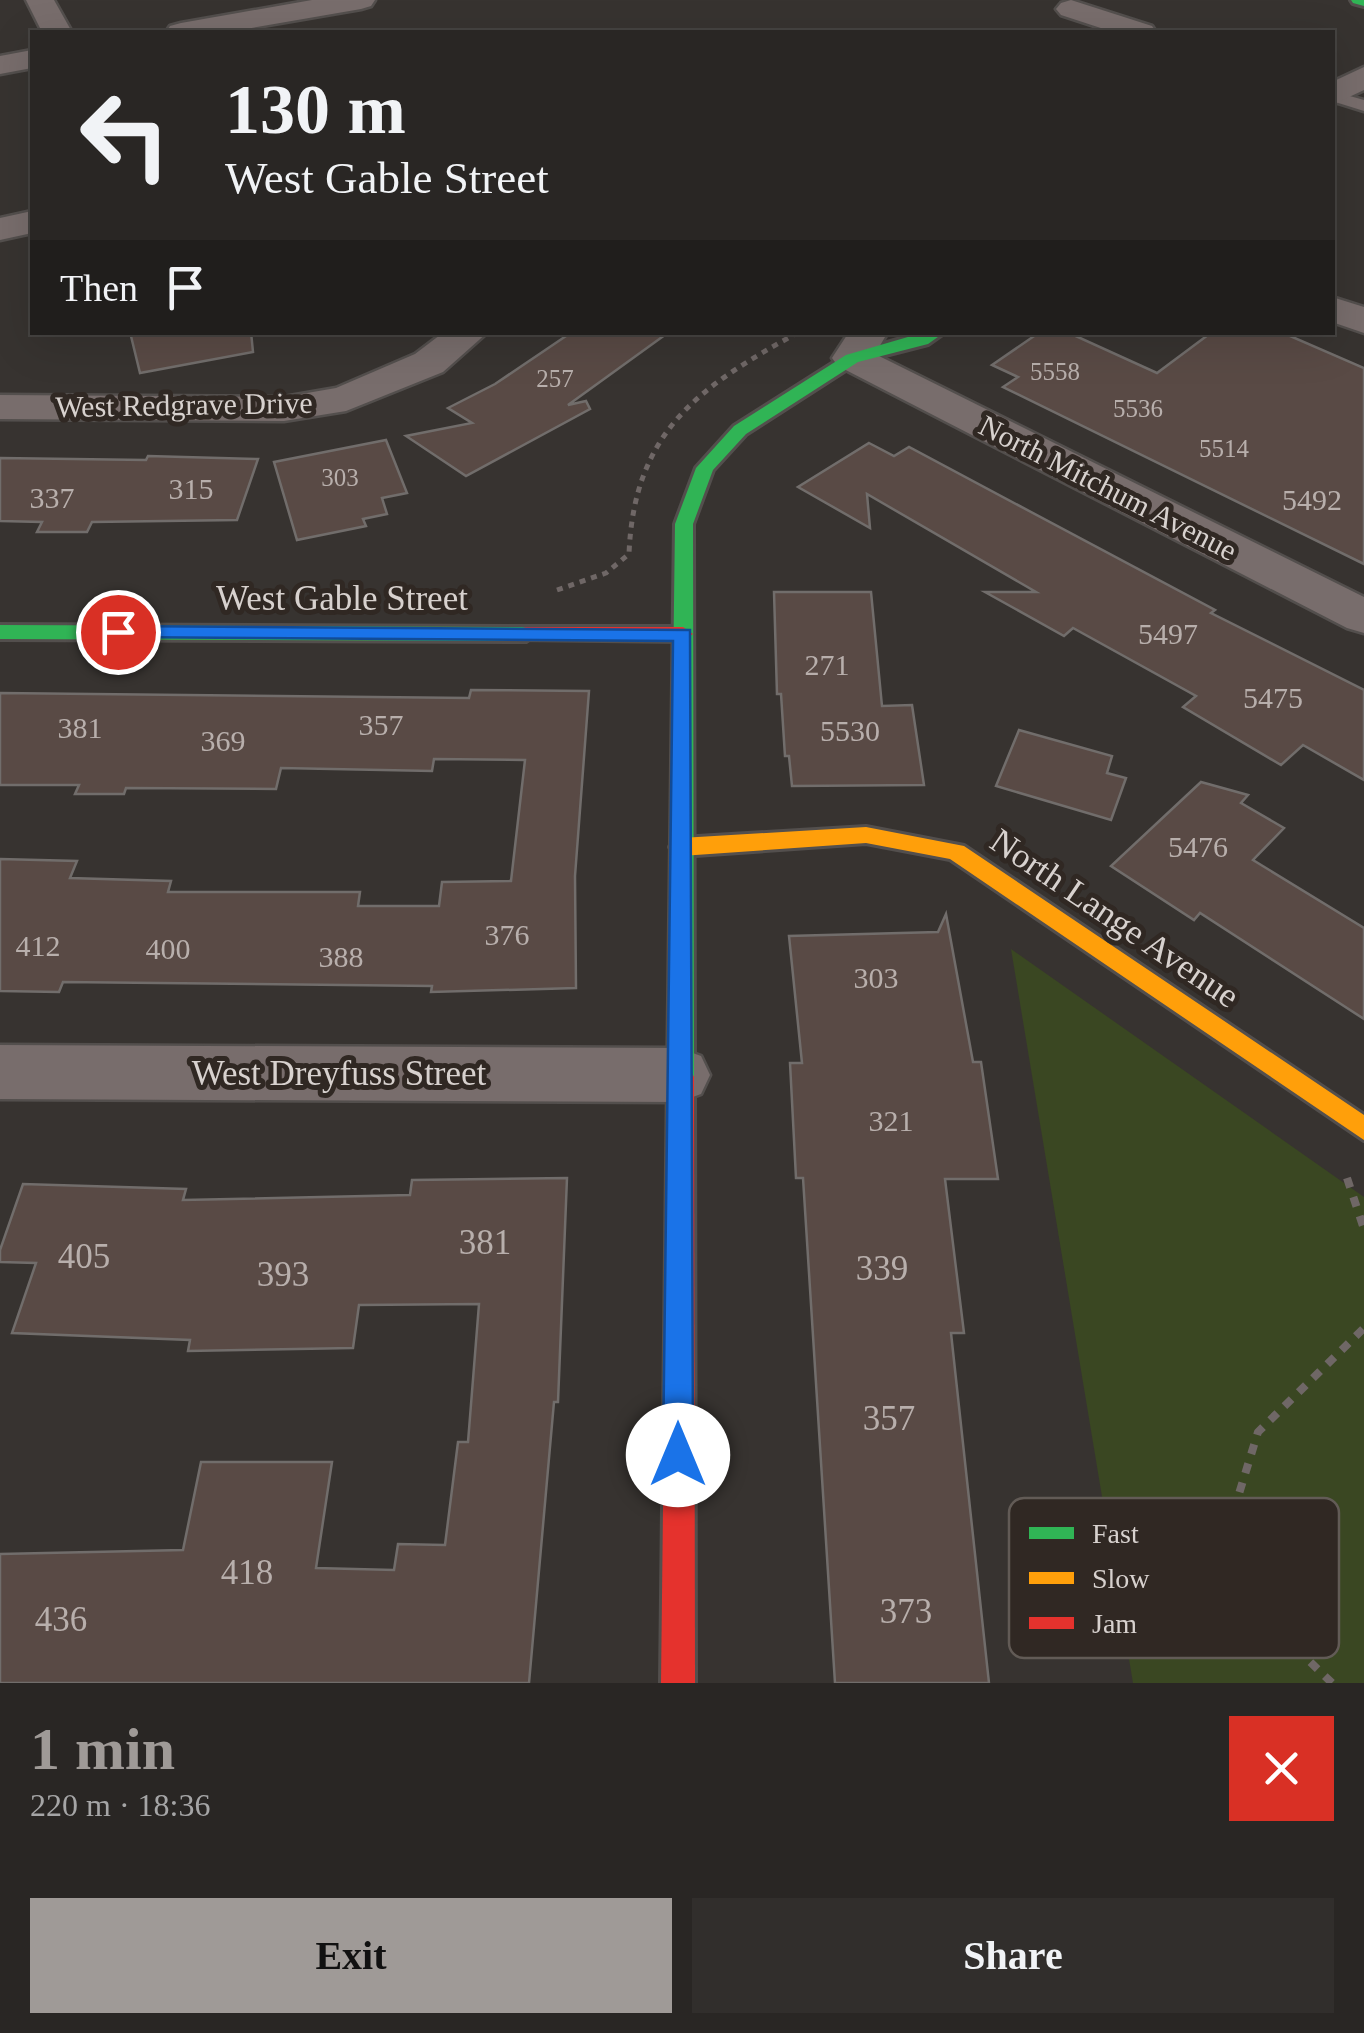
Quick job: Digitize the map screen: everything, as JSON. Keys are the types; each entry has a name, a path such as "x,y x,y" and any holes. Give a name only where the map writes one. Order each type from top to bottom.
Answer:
{"street":[{"path":"40,0 56,30"},
{"path":"192,30 361,0"},
{"path":"1070,9 1135,30"},
{"path":"0,65 30,59"},
{"path":"1335,95 1364,76"},
{"path":"0,229 30,222"},
{"path":"1335,309 1364,321"},
{"name":"West Redgrave Drive","path":"0,407 284,409 346,399 405,376 466,335"},
{"path":"678,1683 684,524 705,468 740,430 861,345 922,342 933,335"},
{"name":"North Mitchum Avenue","path":"861,345 1364,617"},
{"name":"West Gable Street","path":"0,632 683,634"},
{"name":"North Lange Avenue","path":"681,847 866,835 956,852 1364,1129"},
{"name":"West Dreyfuss Street","path":"0,1072 679,1075"}],"lane":[{"path":"1335,97 1364,106"}],"path":[{"path":"546,593 606,574 628,554 632,506 639,481 658,445 722,376 793,335"},
{"path":"1347,1178 1364,1229"},
{"path":"1238,1498 1258,1432 1364,1328"},
{"path":"1306,1658 1332,1683"}],"green space":[{"path":"1011,949 1364,1197 1364,1683 1133,1683 1129,1658 1339,1658 1339,1498 1102,1498"}],"building":[{"path":"131,335 251,335 253,352 140,373"},
{"path":"568,335 665,335 568,405 586,401 590,409 466,476 406,436 472,423 448,408 495,384"},
{"path":"1036,335 1074,335 1157,373 1208,335 1288,335 1364,368 1364,564 1003,387 1018,377 992,365"},
{"path":"386,440 407,493 382,498 387,514 363,519 366,526 297,540 274,462"},
{"path":"869,443 894,456 909,447 1215,610 1211,613 1364,690 1364,780 1303,745 1281,765 1183,707 1196,696 1073,628 1064,636 985,592 1036,592 867,494 870,528 798,487"},
{"path":"148,456 258,459 237,520 92,522 87,532 37,532 42,522 0,521 0,458 146,460"},
{"path":"774,592 871,592 882,706 912,705 924,785 792,786 789,756 785,756 781,694 777,694"},
{"path":"471,690 589,691 575,876 576,988 431,992 432,986 63,982 59,992 0,991 0,859 77,861 70,878 171,881 168,892 360,892 358,906 439,906 442,882 511,881 525,760 434,759 432,771 281,768 276,789 126,788 124,794 75,794 79,785 0,785 0,693 469,698"},
{"path":"1019,730 1112,756 1107,773 1126,778 1111,820 996,786"},
{"path":"1201,782 1248,795 1241,803 1284,828 1253,860 1364,928 1364,1019 1200,913 1194,920 1111,866"},
{"path":"946,914 973,1062 981,1062 998,1179 945,1179 964,1333 951,1333 989,1683 835,1683 803,1178 796,1178 790,1063 802,1063 789,936 938,932"},
{"path":"567,1178 558,1402 554,1402 529,1683 0,1683 0,1554 183,1550 201,1462 332,1462 316,1568 394,1570 398,1544 445,1545 458,1442 468,1442 479,1304 359,1305 353,1348 188,1351 190,1340 12,1333 36,1263 0,1262 0,1250 23,1184 186,1189 183,1200 410,1195 412,1180"}],"traffic: fast":[{"path":"1357,0 1364,2"},
{"path":"681,1077 684,524 705,468 740,430 852,358 922,341 932,335"},
{"path":"0,632 526,634"}],"traffic: slow":[{"path":"681,847 866,835 956,852 1364,1129"}],"traffic: jam":[{"path":"526,634 683,634"},
{"path":"678,1683 681,1077"}],"route":[{"path":"118,632 683,634 678,1455"}]}
